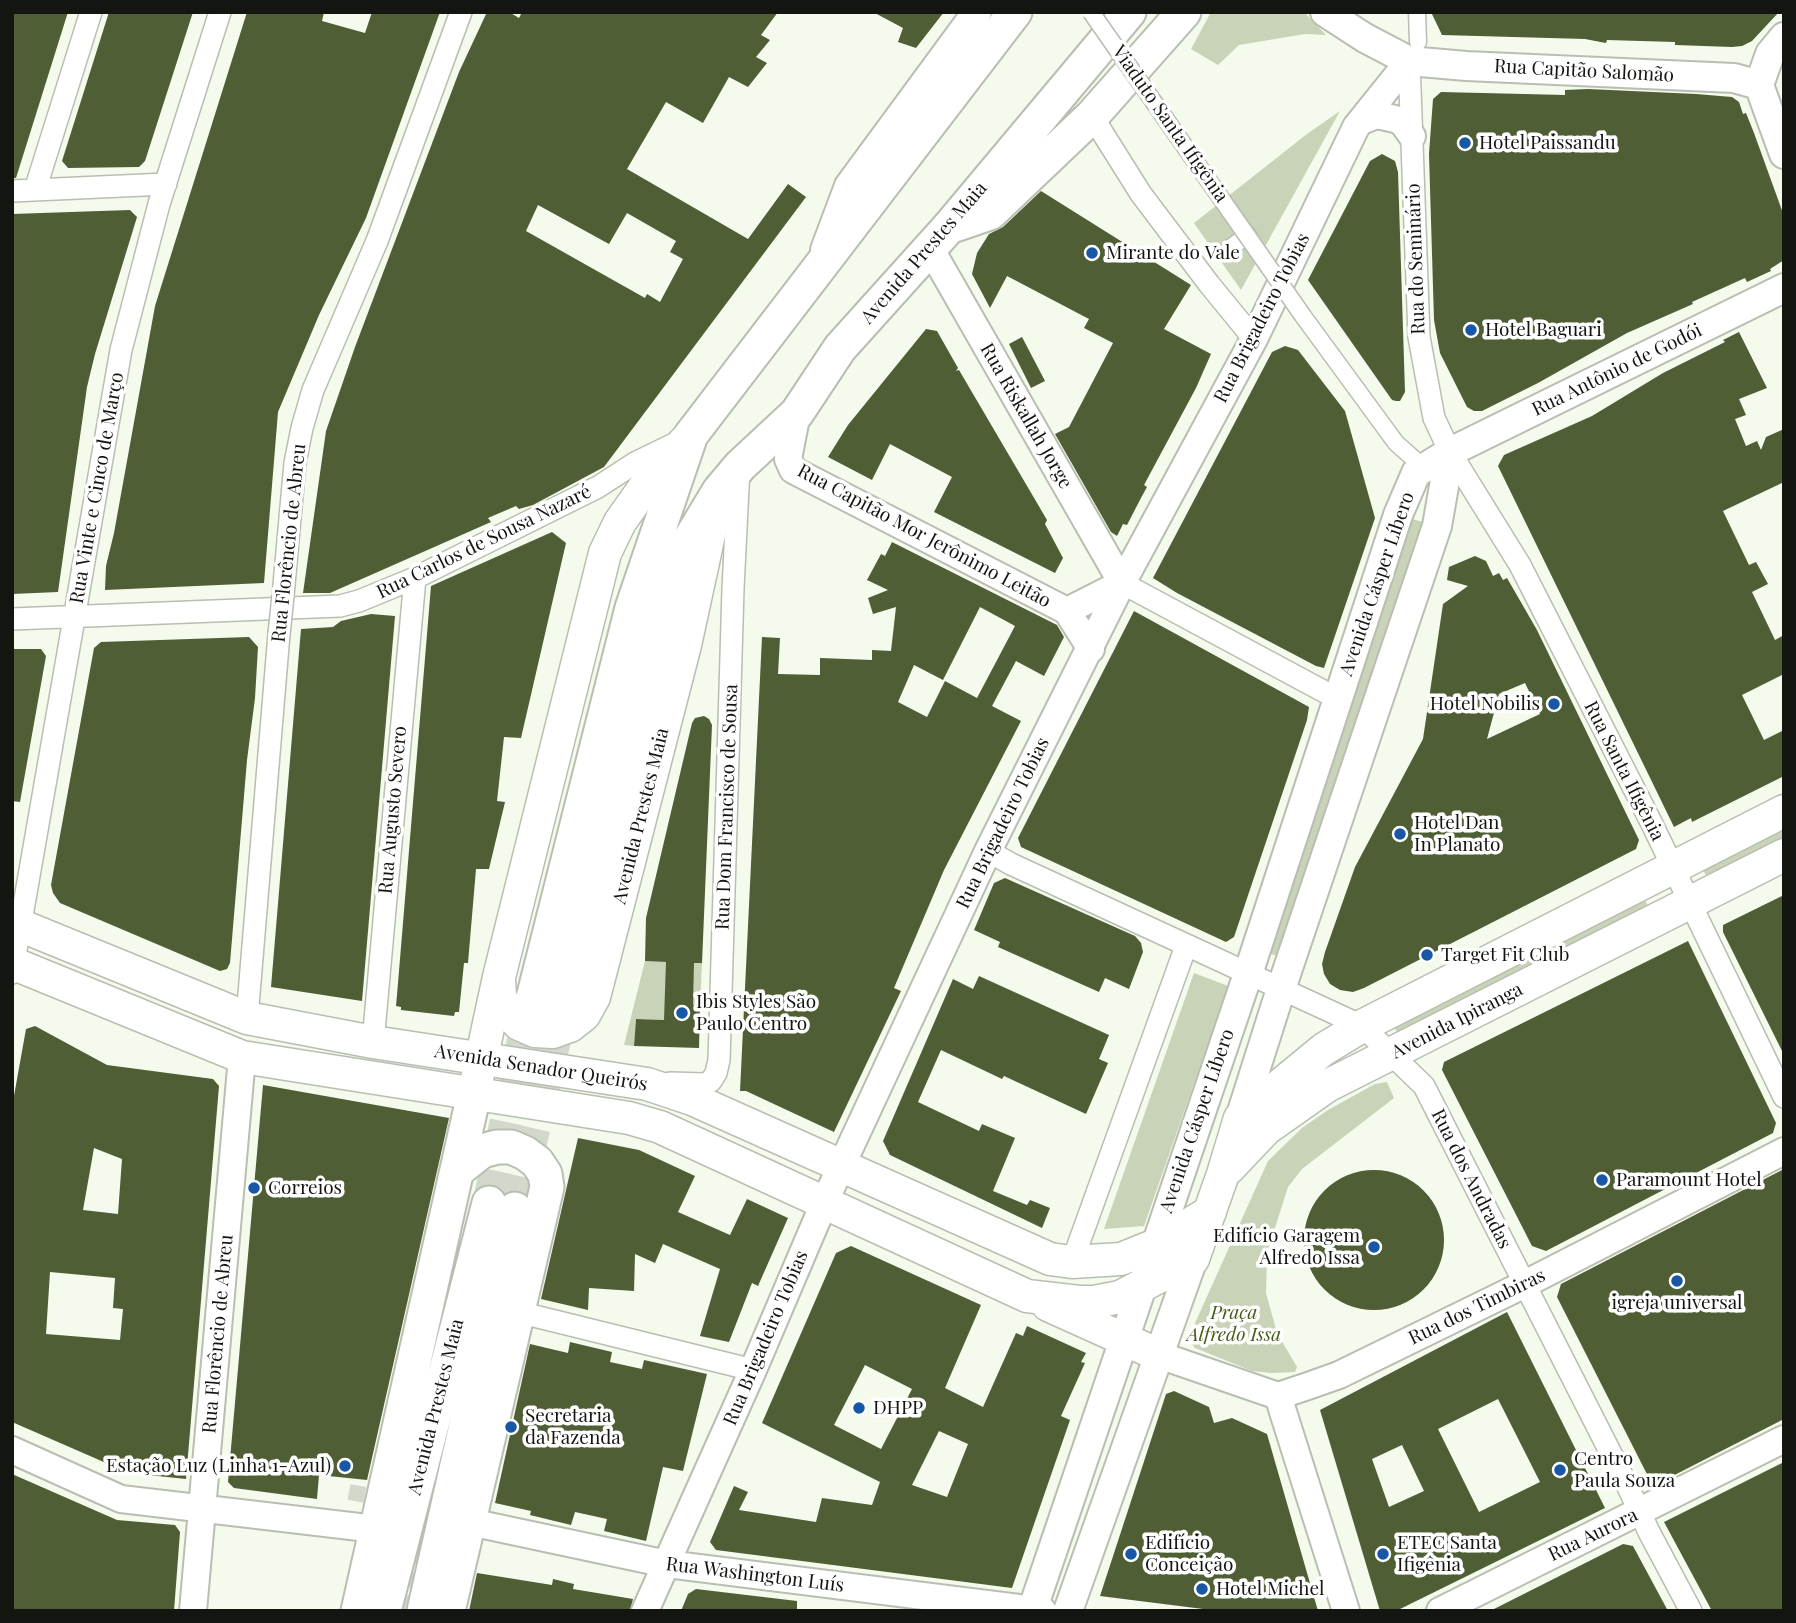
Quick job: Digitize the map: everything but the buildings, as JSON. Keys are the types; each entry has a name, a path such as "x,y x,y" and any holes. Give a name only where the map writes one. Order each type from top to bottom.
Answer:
{"highway":[{"name":"Avenida Prestes Maia","path":"1015,12 691,435 632,608 545,1013 671,576 687,544 729,479 797,413 841,348 940,237 1129,12"},
{"path":"940,237 990,213 1092,116 1184,12"},
{"path":"358,1611 474,1094"},
{"path":"448,1611 547,1187 545,1174 532,1157 519,1149 504,1146 489,1148 476,1154 458,1170"},
{"name":"Avenida Prestes Maia","path":"384,1611 502,1206 424,1611"}],"main road":[{"name":"Avenida Prestes Maia","path":"816,272 849,186 977,12"},
{"path":"1325,12 1355,32 1414,51"},
{"path":"1784,37 1770,54 1759,85 1784,154"},
{"name":"Rua Capitão Salomão","path":"1414,51 1466,66 1734,78 1759,85"},
{"name":"Rua Antônio de Godói","path":"1450,452 1784,288"},
{"name":"Avenida Prestes Maia","path":"474,1094 499,977 605,553 620,522 654,474 691,435"},
{"path":"1423,467 1450,452"},
{"name":"Avenida Cásper Líbero","path":"1068,1611 1223,1174 1281,989 1437,526 1450,452"},
{"name":"Avenida Cásper Líbero","path":"1036,1610 1123,1340 1248,974 1398,516 1416,473 1423,467"},
{"name":"Avenida Prestes Maia","path":"499,977 500,995 506,1011 519,1024 536,1031 553,1032 570,1026 584,1015 594,997 729,479"},
{"name":"Avenida Ipiranga","path":"1240,1118 1324,1049 1362,1026 1784,811"},
{"name":"Avenida Ipiranga","path":"1223,1174 1266,1129 1327,1086 1784,855"},
{"name":"Avenida Senador Queirós","path":"16,924 247,1017 373,1042 647,1084 692,1098 1041,1256 1072,1262 1121,1259 1156,1245 1210,1212"},
{"name":"Avenida Senador Queirós","path":"13,967 242,1057 629,1118 660,1127 1027,1296 1079,1302 1119,1297 1193,1259"},
{"path":"1027,1296 1159,1355"}],"street":[{"path":"35,190 91,12"},
{"name":"Rua Vinte e Cinco de Março","path":"13,967 16,924 75,617 121,350 166,184 219,12"},
{"name":"Rua Florêncio de Abreu","path":"247,1017 279,634 295,463 302,428 309,402 377,241 461,12"},
{"name":"Viaduto Santa Ifigênia","path":"1091,12 1303,316 1396,443 1423,467"},
{"name":"Rua do Seminário","path":"1417,12 1412,136 1419,337 1434,418 1450,452"},
{"name":"Rua Brigadeiro Tobias","path":"645,1611 841,1165 988,851 1122,583 1254,339 1356,127 1414,51"},
{"path":"1092,116 1141,194 1254,339"},
{"path":"1361,121 1377,116 1395,119 1402,122 1412,136"},
{"path":"12,191 166,184"},
{"path":"1230,248 1248,235"},
{"name":"Rua Riskallah Jorge","path":"940,237 1122,583"},
{"name":"Rua Capitão Mor Jerônimo Leitão","path":"797,413 788,459 793,470 1068,611 1091,649"},
{"name":"Rua Carlos de Sousa Nazaré","path":"12,620 340,606 359,601 415,578 598,487 635,463 691,435"},
{"name":"Rua Santa Ifigênia","path":"1450,452 1520,565 1673,867 1784,1097"},
{"name":"Rua Dom Francisco de Sousa","path":"647,1084 705,1084 712,1081 719,1060 733,589 729,479"},
{"name":"Rua Augusto Severo","path":"373,1042 415,578"},
{"path":"1068,611 1122,583 1338,699"},
{"name":"Rua dos Andradas","path":"988,851 1010,864 1362,1026 1423,1086 1691,1611"},
{"path":"1072,1262 1186,946"},
{"name":"Rua Florêncio de Abreu","path":"193,1611 242,1057"},
{"name":"Rua dos Timbiras","path":"1278,1396 1339,1375 1525,1284 1784,1151"},
{"path":"518,1312 753,1370"},
{"path":"1159,1355 1278,1396 1346,1611"},
{"name":"Rua Aurora","path":"1440,1611 1784,1439"},
{"path":"12,1450 121,1499 376,1529"},
{"name":"Rua Washington Luís","path":"470,1522 667,1564 1036,1610"}],"green space":[{"path":"1211,12 1304,12 1326,35 1305,34 1239,45 1218,65 1191,49"},
{"path":"1340,111 1241,290 1194,223"},
{"path":"1412,519 1423,522 1277,956 1269,953"},
{"path":"1784,825 1784,842 1709,881 1702,868"},
{"path":"1644,898 1650,910 1399,1036 1393,1025"},
{"path":"645,961 702,963 700,1006 693,1005 664,1020 636,1019 634,1046 624,1045"},
{"path":"1194,973 1228,986 1144,1226 1104,1229"},
{"name":"Praça Alfredo Issa","path":"1387,1082 1394,1098 1302,1169 1288,1187 1267,1253 1266,1293 1277,1333 1297,1367 1295,1372 1252,1371 1195,1348 1191,1343 1191,1332 1268,1161 1302,1128 1328,1110 1375,1084"}],"tunnel":[{"path":"489,1203 530,1010"},
{"path":"515,1209 560,1016"},
{"path":"349,1492 387,1499"},
{"path":"404,1611 418,1542"}],"place":[{"name":"Hotel Paissandu","path":"1465,143"},
{"name":"Mirante do Vale","path":"1092,253"},
{"name":"Hotel Baguari","path":"1471,330"},
{"name":"Hotel Nobilis","path":"1554,704"},
{"name":"Hotel Dan In Planato","path":"1400,834"},
{"name":"Target Fit Club","path":"1427,955"},
{"name":"Ibis Styles São Paulo Centro","path":"682,1013"},
{"name":"Paramount Hotel","path":"1602,1180"},
{"name":"Correios","path":"254,1188"},
{"name":"Edifício Garagem Alfredo Issa","path":"1374,1247"},
{"name":"igreja universal","path":"1677,1281"},
{"name":"DHPP","path":"859,1408"},
{"name":"Secretaria da Fazenda","path":"511,1427"},
{"name":"Estação Luz (Linha 1-Azul)","path":"345,1466"},
{"name":"Centro Paula Souza","path":"1560,1470"},
{"name":"Edifício Conceição","path":"1131,1554"},
{"name":"ETEC Santa Ifigênia","path":"1383,1554"},
{"name":"Hotel Michel","path":"1202,1589"}]}
